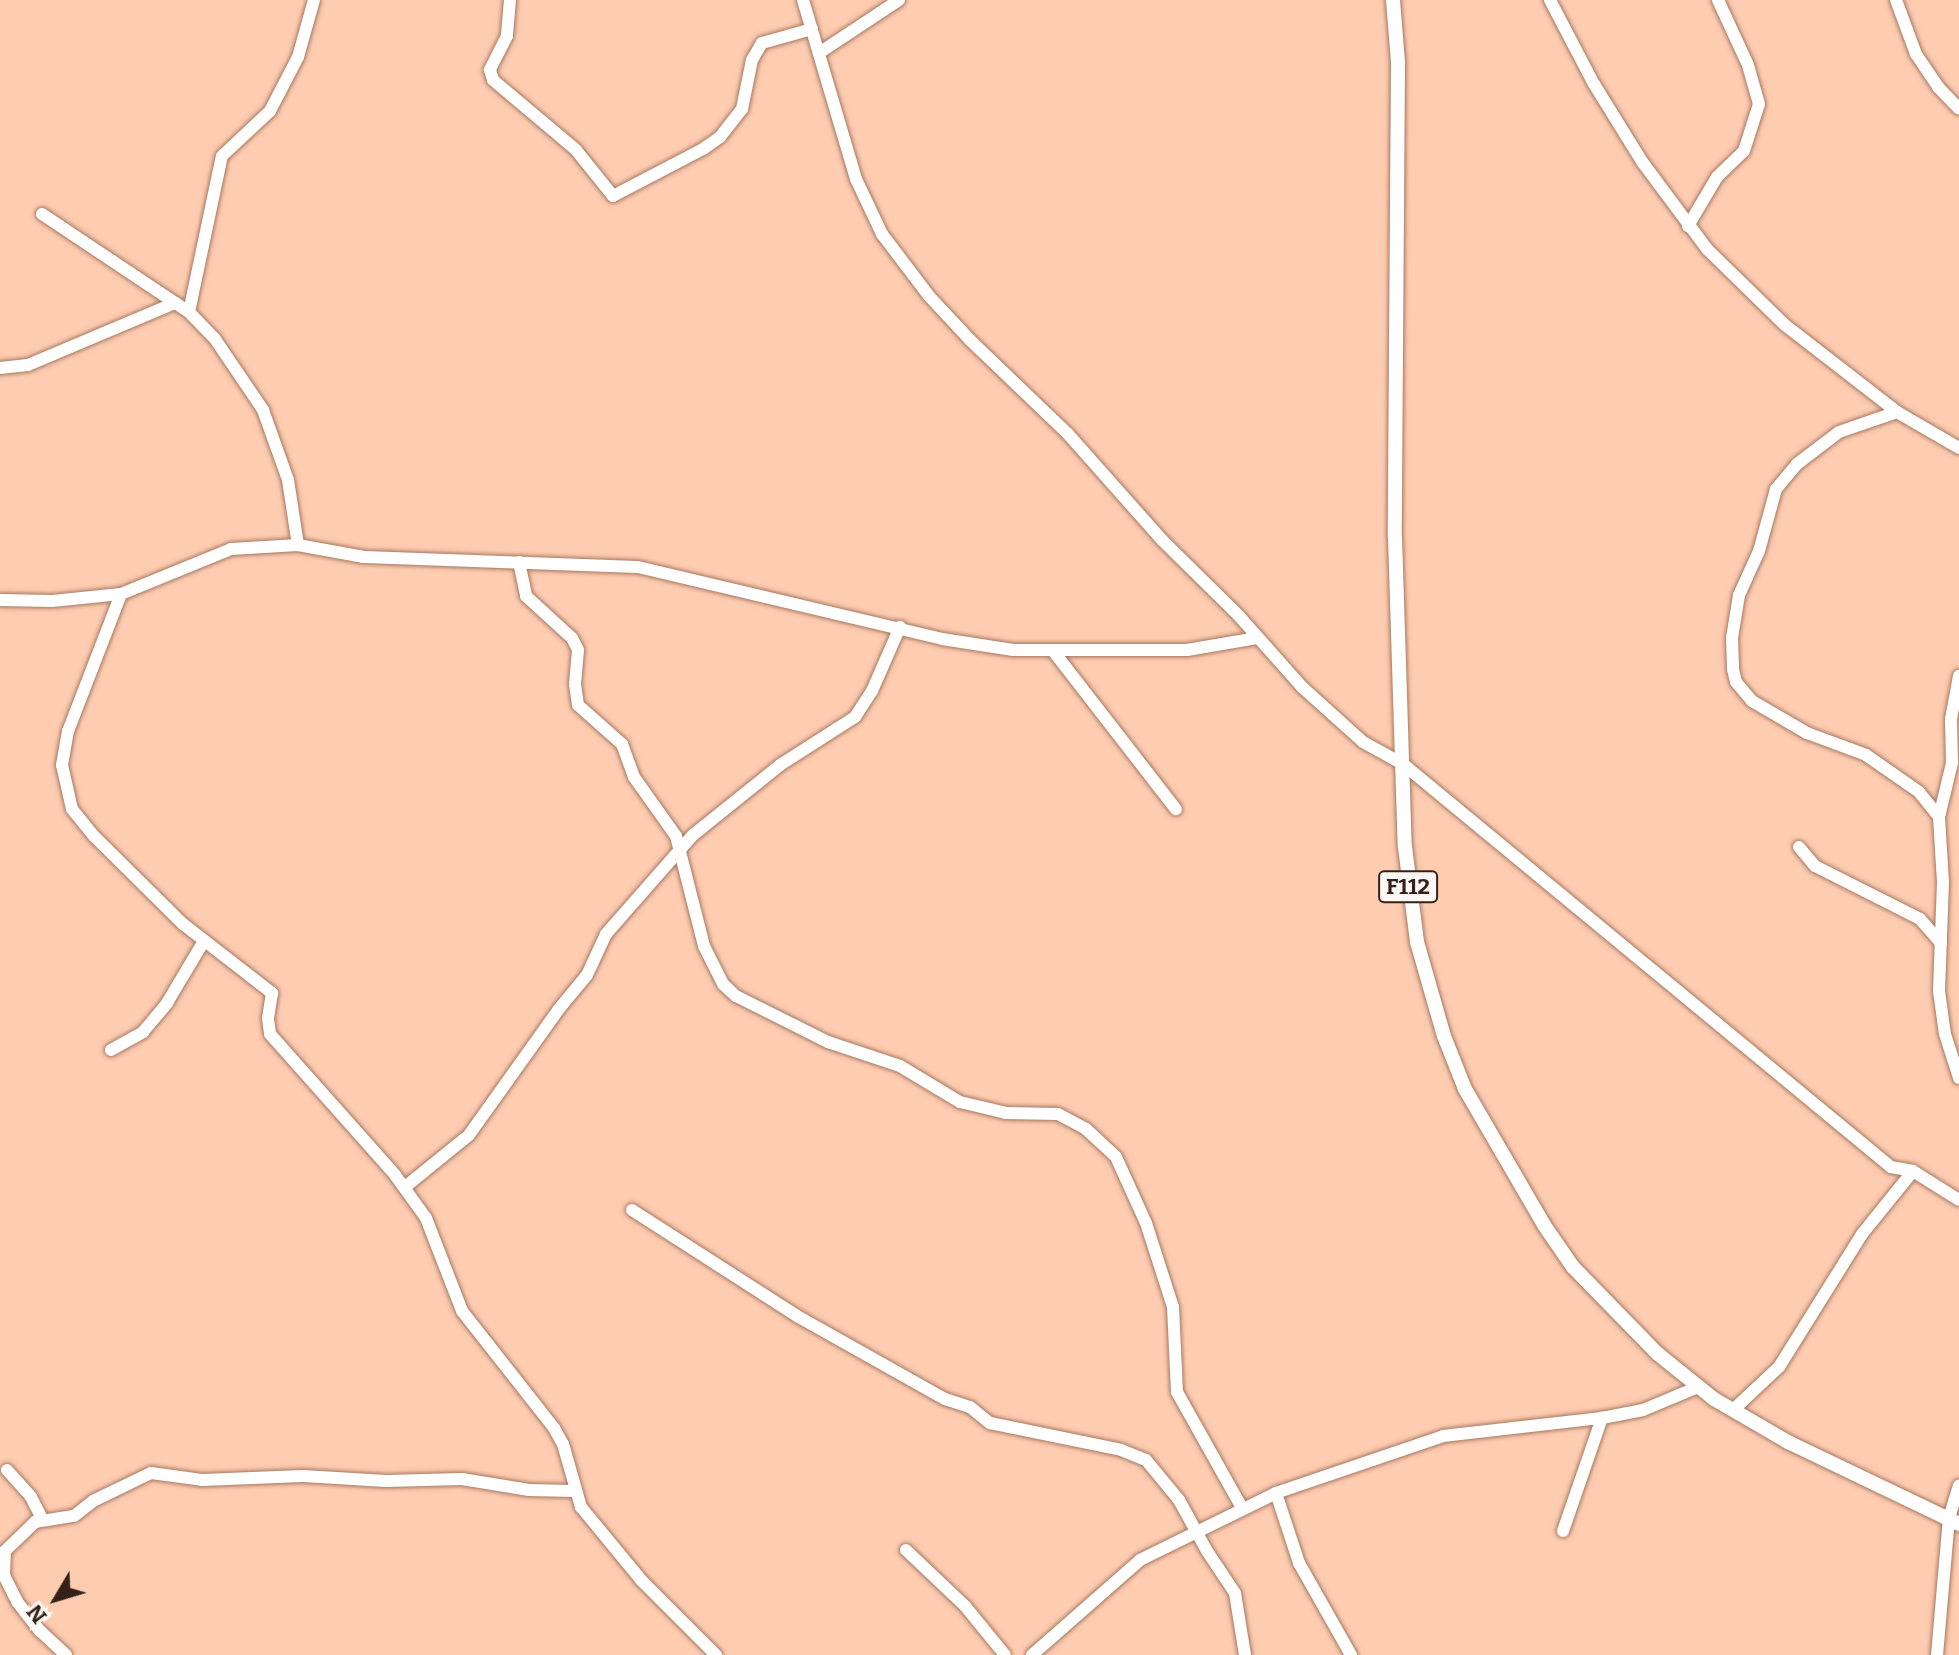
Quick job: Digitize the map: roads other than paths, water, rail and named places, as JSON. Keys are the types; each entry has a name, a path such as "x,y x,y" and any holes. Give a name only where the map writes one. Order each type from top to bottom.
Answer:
{"main road":[{"name":"F112","path":"1393,0 1398,62 1395,537 1405,847 1417,942 1444,1036 1465,1089 1517,1186 1573,1267 1658,1354 1698,1387 1733,1410 1838,1469 1954,1521"}],"street":[{"path":"189,312 222,156 254,130 277,100 298,57 314,0"},
{"path":"510,0 507,36 490,70 493,80 576,150 613,196 720,137 742,109 752,60 762,43 812,29"},
{"path":"803,0 866,207 903,262 970,340 1068,434 1151,529 1346,729 1372,748 1403,764 1891,1167 1913,1171 1959,1200"},
{"path":"819,53 899,0"},
{"path":"1550,0 1601,96 1663,194 1688,226 1761,303 1897,412 1959,448"},
{"path":"1688,226 1717,177 1744,151 1759,104 1748,65 1718,0"},
{"path":"1896,0 1916,54 1938,87 1959,109"},
{"path":"42,214 189,312 215,339 263,410 288,480 298,545"},
{"path":"0,368 28,365 175,303"},
{"path":"1897,412 1839,432 1797,464 1776,489 1759,551 1739,595 1732,638 1733,669 1736,682 1752,701 1807,733 1866,755 1919,792 1939,817"},
{"path":"0,600 52,601 121,594 231,549 298,545 364,557 638,567 965,643 1054,652 1187,650 1257,638"},
{"path":"519,562 526,596 572,638 578,650 575,684 578,705 622,744 634,777 670,825 680,850 704,946 714,971 736,996 828,1042 892,1063 960,1102 1006,1113 1058,1114 1086,1129 1110,1149 1146,1223 1173,1307 1177,1392 1242,1508"},
{"path":"121,594 68,731 62,765 72,809 88,829 204,941 272,993 268,1027 273,1039 405,1187 437,1240 462,1311 554,1428 566,1454 574,1491 588,1517 642,1581 716,1655"},
{"path":"405,1187 469,1135 558,1010 587,975 606,934 680,850 718,811 780,765 855,717 872,691 900,627"},
{"path":"1054,652 1176,809"},
{"path":"1959,676 1951,719 1952,763 1939,817 1941,943 1938,969 1942,1017 1959,1078"},
{"path":"1799,847 1815,866 1920,919 1941,943"},
{"path":"111,1050 143,1032 159,1013 204,941"},
{"path":"1733,1410 1779,1367 1862,1234 1913,1171"},
{"path":"632,1210 797,1316 945,1399 970,1407 990,1423 1121,1450 1146,1460 1179,1500 1235,1593 1245,1655"},
{"path":"1032,1655 1140,1560 1276,1493 1443,1436 1602,1418 1643,1410 1698,1387"},
{"path":"1563,1531 1602,1418"},
{"path":"7,1470 31,1497 42,1519"},
{"path":"66,1655 30,1619 4,1576 5,1551 26,1528 42,1519 74,1516 93,1501 158,1472 202,1480 303,1476 386,1481 462,1479 529,1490 574,1491"},
{"path":"1937,1655 1959,1486"},
{"path":"1276,1493 1299,1563 1351,1655"},
{"path":"906,1550 965,1606 1005,1655"}]}
